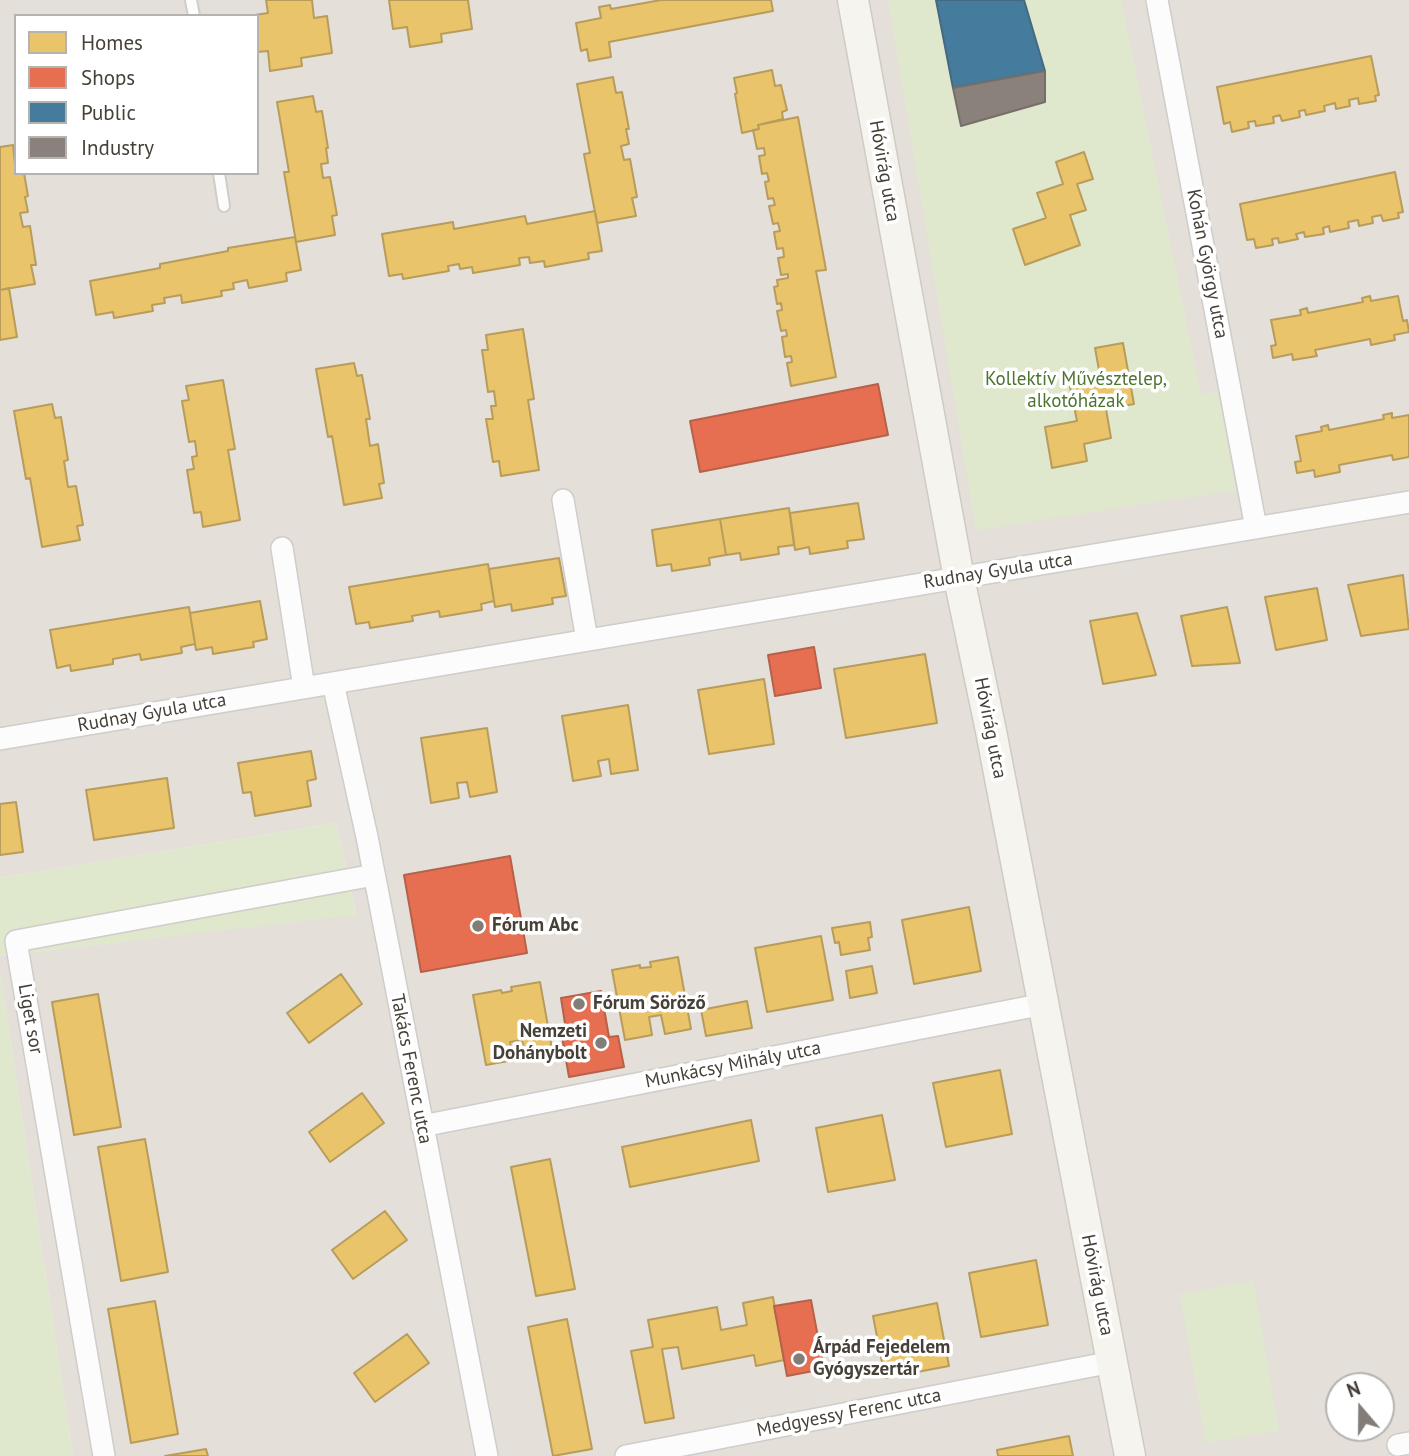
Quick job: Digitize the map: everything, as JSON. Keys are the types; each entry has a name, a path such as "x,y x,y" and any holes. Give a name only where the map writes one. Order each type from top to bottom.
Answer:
{"street":[{"name":"Hóvirág utca","path":"853,0 959,578 1130,1456"},
{"name":"Kohán György utca","path":"1157,0 1256,528"},
{"path":"563,500 587,640"},
{"name":"Rudnay Gyula utca","path":"0,739 1409,502"},
{"path":"282,548 304,688"},
{"name":"Takács Ferenc utca","path":"333,683 374,875 486,1456"},
{"name":"Liget sor","path":"104,1456 16,941 374,875"},
{"name":"Munkácsy Mihály utca","path":"422,1126 1044,1004"},
{"name":"Medgyessy Ferenc utca","path":"626,1456 1112,1362"}],"lane":[{"path":"219,175 224,206"}],"shaded area":[{"path":"0,0 1409,0 1409,1456 73,1456 0,973 0,956 356,914 336,823 0,878"}],"green space":[{"name":"Kollektív Művésztelep, alkotóházak","path":"888,0 1121,0 1201,394 1218,392 1236,490 976,530"},
{"path":"336,823 356,915 0,956 0,878"},
{"path":"0,973 73,1456 0,1456"},
{"path":"1253,1281 1279,1431 1206,1443 1180,1294"}],"building: Homes":[{"path":"266,0 312,0 314,18 327,16 332,53 301,58 302,66 270,71 268,51 259,52 259,14 268,13"},
{"path":"389,0 468,0 472,29 441,34 442,42 410,47 407,27 393,29"},
{"path":"661,0 771,0 773,11 609,42 611,57 589,61 587,49 581,51 576,23 601,18 599,7 610,5 611,9"},
{"path":"1371,56 1379,95 1375,96 1376,101 1359,104 1358,98 1349,100 1350,106 1336,109 1335,103 1324,106 1325,111 1306,115 1305,110 1299,111 1300,117 1282,121 1280,115 1273,117 1274,123 1256,126 1255,121 1248,122 1249,128 1232,132 1230,122 1224,124 1217,87"},
{"path":"772,70 775,86 781,85 787,110 782,112 783,119 758,125 759,129 742,133 734,78"},
{"path":"613,77 616,93 622,92 629,129 626,129 629,144 621,146 624,160 630,159 637,197 632,198 636,216 597,223 584,154 590,153 577,84"},
{"path":"313,96 316,112 322,111 328,148 328,163 321,164 323,178 330,177 337,215 332,216 335,235 296,242 284,172 289,172 277,102"},
{"path":"798,117 826,270 816,271 836,377 791,386 787,363 792,362 791,356 785,357 782,337 787,336 786,330 781,331 777,311 782,310 781,303 777,304 774,287 778,286 777,280 788,278 788,274 781,275 778,258 784,257 783,248 777,249 774,232 780,231 778,223 773,224 769,206 775,205 773,198 768,199 765,182 769,181 767,173 762,174 759,156 765,155 764,148 757,149 753,130 759,129 758,125"},
{"path":"13,145 14,175 24,175 28,212 20,213 23,227 30,226 36,265 31,265 35,284 0,290 0,147"},
{"path":"1084,152 1093,179 1077,184 1086,210 1070,215 1080,245 1025,265 1013,229 1046,218 1037,193 1063,184 1056,162"},
{"path":"1395,172 1403,212 1398,213 1399,218 1383,221 1381,215 1372,217 1373,223 1359,226 1358,220 1348,222 1349,228 1330,232 1329,226 1323,228 1324,234 1305,237 1304,232 1296,234 1298,239 1279,243 1278,238 1272,239 1273,245 1256,248 1254,239 1247,240 1240,204"},
{"path":"595,211 602,251 588,253 589,259 545,267 544,261 530,263 529,257 519,258 520,265 473,273 472,267 460,269 459,264 448,266 449,271 403,279 402,274 389,276 382,234 453,222 454,229 525,216 527,224"},
{"path":"295,237 301,270 286,273 287,281 249,288 247,280 233,283 234,289 221,291 222,296 182,303 181,295 164,298 165,303 152,305 153,311 114,318 113,312 96,315 90,281 160,268 160,264 228,251 228,248"},
{"path":"9,288 17,337 0,340 0,290"},
{"path":"1370,296 1371,301 1398,296 1403,321 1407,320 1409,332 1394,335 1395,340 1371,345 1370,339 1315,350 1317,356 1293,360 1292,354 1273,358 1271,346 1276,345 1271,320 1301,315 1300,310 1307,308 1308,313 1363,302 1362,298"},
{"path":"523,329 534,399 528,400 539,470 501,476 499,461 493,462 486,419 493,419 491,406 496,406 494,391 488,392 482,350 488,350 486,335"},
{"path":"1123,343 1134,404 1106,409 1111,438 1084,444 1087,461 1052,468 1045,427 1077,421 1070,387 1101,381 1095,348"},
{"path":"354,363 357,376 362,375 370,419 366,419 370,446 378,444 384,483 379,484 382,498 344,505 332,436 328,437 316,369"},
{"path":"223,380 235,449 228,450 240,520 203,527 201,512 194,513 187,470 194,469 192,457 197,456 195,441 189,442 182,401 189,400 186,386"},
{"path":"52,404 55,418 61,417 68,460 64,461 68,487 76,486 83,525 77,526 80,540 42,547 30,478 26,479 14,411"},
{"path":"1392,413 1392,418 1409,415 1409,457 1393,460 1392,455 1339,465 1340,472 1315,477 1314,470 1297,473 1295,462 1301,461 1296,436 1322,431 1321,427 1328,425 1329,430 1384,419 1383,415"},
{"path":"858,503 864,539 847,541 848,548 810,554 809,547 795,550 790,513"},
{"path":"789,508 794,545 778,547 779,554 741,560 740,553 726,555 720,519"},
{"path":"720,519 726,555 709,558 710,565 672,571 671,564 657,566 652,530"},
{"path":"559,558 566,596 552,598 553,604 512,611 511,604 495,607 489,569"},
{"path":"488,564 494,601 481,604 482,610 440,617 439,611 412,616 413,621 370,628 369,622 356,624 349,587"},
{"path":"1403,575 1409,629 1361,636 1348,585"},
{"path":"1317,588 1327,640 1276,650 1265,597"},
{"path":"260,601 267,639 253,642 254,647 213,654 212,647 196,650 190,613"},
{"path":"189,607 195,644 181,647 182,653 141,660 140,654 113,659 113,664 71,671 70,665 57,668 50,630"},
{"path":"1227,607 1240,663 1192,666 1181,616"},
{"path":"1137,613 1156,675 1103,684 1090,621"},
{"path":"925,654 937,723 846,738 834,669"},
{"path":"764,679 774,744 709,754 698,690"},
{"path":"628,705 638,770 611,774 609,759 598,761 601,776 573,781 562,716"},
{"path":"487,728 497,792 470,797 467,782 457,783 459,798 431,803 421,738"},
{"path":"311,751 316,779 307,781 311,806 255,816 251,792 243,793 238,763"},
{"path":"167,778 174,828 94,840 86,790"},
{"path":"16,802 23,852 0,855 0,804"},
{"path":"969,907 981,971 914,984 902,920"},
{"path":"870,922 870,950 841,955 839,942 835,943 832,928"},
{"path":"821,936 833,1000 767,1012 755,948"},
{"path":"678,957 691,1029 665,1034 661,1015 649,1017 652,1035 625,1040 612,970 640,965 640,968 651,967 650,962"},
{"path":"872,966 877,993 850,998 846,971"},
{"path":"341,974 362,1004 309,1043 287,1013"},
{"path":"540,982 553,1054 526,1059 522,1040 510,1042 514,1060 486,1065 473,995 501,990 502,993 512,991 511,987"},
{"path":"98,994 121,1127 74,1135 52,1002"},
{"path":"747,1001 752,1028 706,1036 701,1010"},
{"path":"1000,1070 1012,1134 946,1147 933,1083"},
{"path":"362,1093 384,1123 330,1162 309,1132"},
{"path":"882,1115 895,1180 828,1192 816,1128"},
{"path":"751,1120 759,1161 630,1187 622,1147"},
{"path":"145,1139 168,1272 121,1281 98,1147"},
{"path":"550,1159 575,1289 536,1296 511,1167"},
{"path":"385,1211 407,1240 353,1279 332,1250"},
{"path":"1036,1260 1048,1325 981,1337 969,1273"},
{"path":"773,1297 784,1360 756,1366 754,1355 682,1369 678,1347 662,1349 674,1418 645,1423 631,1351 653,1347 648,1320 717,1307 721,1330 747,1325 743,1303"},
{"path":"155,1301 178,1434 131,1443 108,1309"},
{"path":"937,1303 949,1366 885,1378 873,1316"},
{"path":"567,1319 592,1449 553,1456 528,1327"},
{"path":"407,1334 429,1363 375,1402 354,1373"},
{"path":"1069,1436 1073,1456 998,1456 997,1450"},
{"path":"206,1449 208,1456 165,1456"}],"building: Shops":[{"path":"878,384 888,435 700,472 690,421"},
{"path":"814,647 821,688 775,696 768,655"},
{"path":"510,856 527,953 421,972 404,875"},
{"path":"601,991 609,1037 618,1036 624,1067 569,1077 561,1031 566,1030 561,998"},
{"path":"811,1300 824,1369 787,1376 774,1306"}],"building: Public":[{"path":"936,0 1024,0 1045,71 953,88"}],"building: Industry":[{"path":"1045,71 1045,102 961,126 953,88"}],"place":[{"name":"Fórum Abc","path":"478,926"},
{"name":"Fórum Söröző","path":"579,1004"},
{"name":"Nemzeti Dohánybolt","path":"601,1043"},
{"name":"Árpád Fejedelem Gyógyszertár","path":"799,1359"}]}
